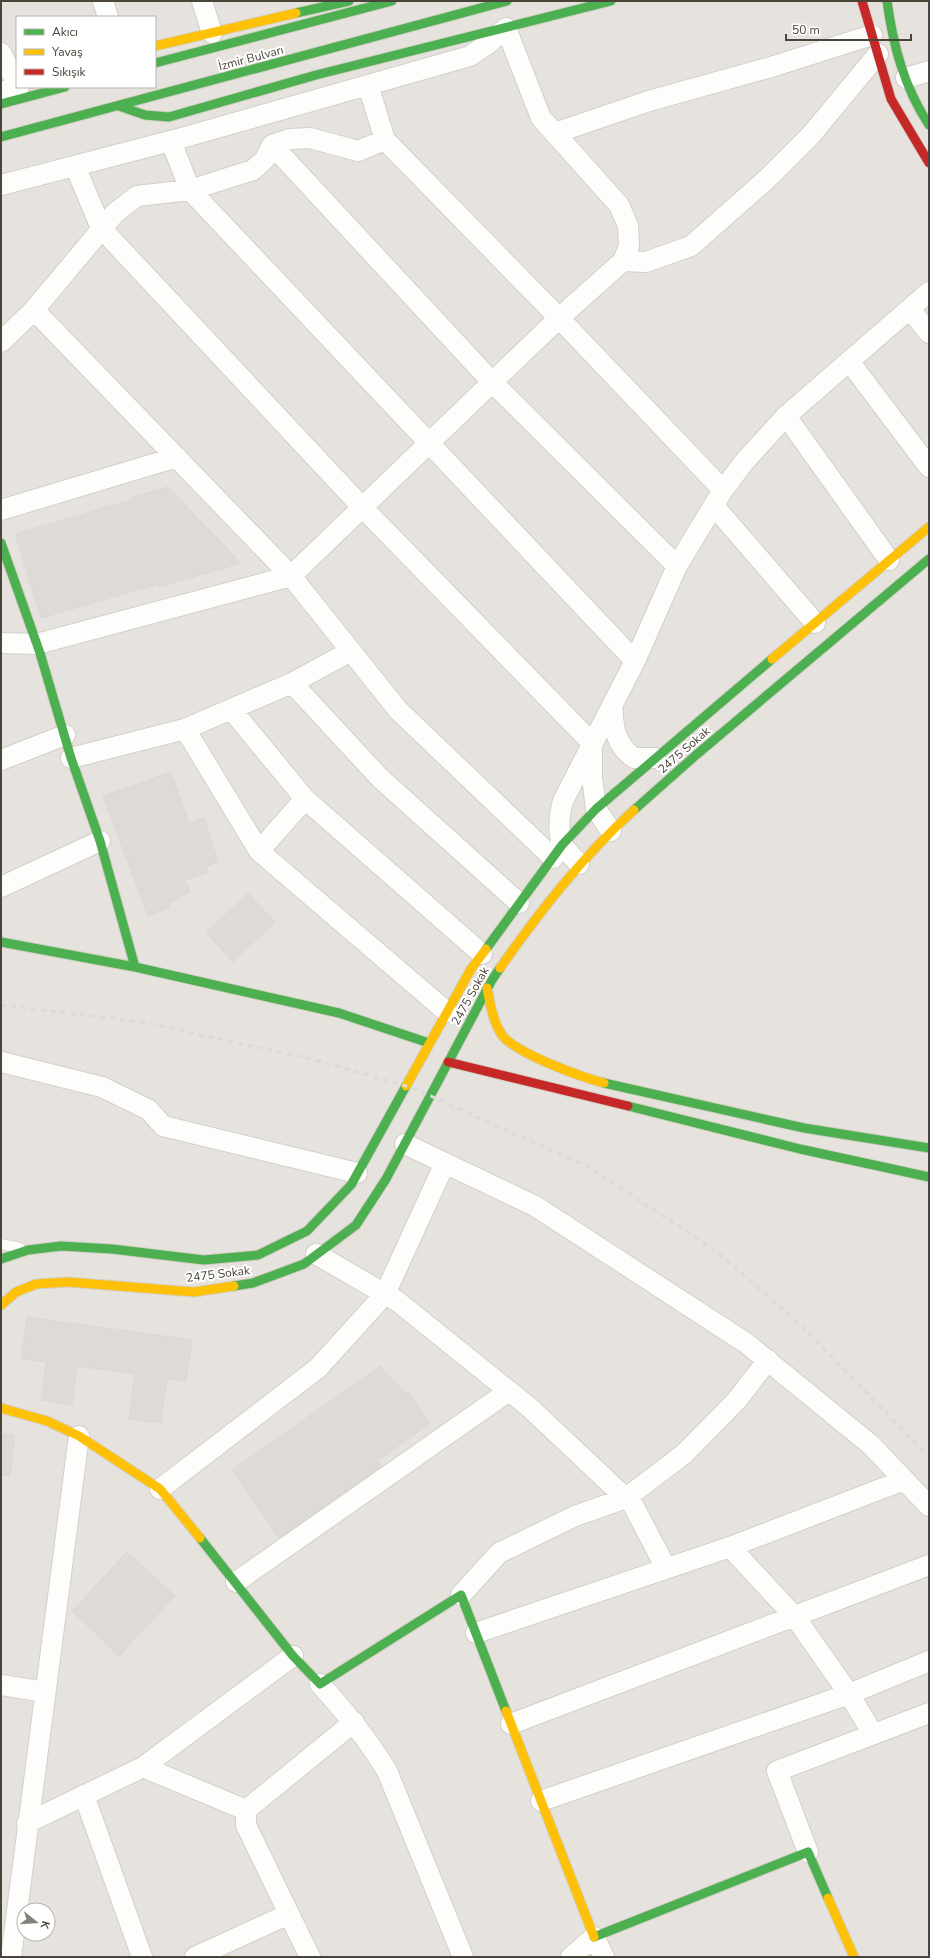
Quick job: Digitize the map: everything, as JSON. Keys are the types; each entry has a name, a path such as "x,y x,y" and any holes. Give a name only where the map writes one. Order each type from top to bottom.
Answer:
{"main road":[{"path":"156,46 349,1"},
{"name":"İzmir Bulvarı","path":"156,63 392,1"},
{"name":"İzmir Bulvarı","path":"1,137 507,1"},
{"path":"119,106 145,115 169,117 316,75 611,1"},
{"path":"862,1 891,99 929,163"},
{"path":"889,1 888,12 900,65 922,115 929,125"},
{"path":"1,104 61,88"},
{"name":"2475 Sokak","path":"1,1259 28,1250 61,1246 112,1249 204,1260 258,1255 306,1231 351,1185 471,969 558,852 596,809 929,527"},
{"path":"1,543 37,644 72,758 100,841 135,967"},
{"name":"2475 Sokak","path":"1,1305 16,1292 36,1284 68,1282 194,1292 253,1283 304,1264 356,1224 386,1179 487,988 536,917 579,864 612,831 696,755 929,560"},
{"path":"1,942 135,967 338,1013 429,1043"},
{"path":"487,988 492,1012 502,1035 520,1049 567,1070 602,1082 804,1128 929,1148"},
{"path":"448,1062 800,1149 929,1177"},
{"path":"9,1287 36,1284"},
{"path":"1,1408 47,1421 79,1436 160,1489 236,1582 293,1656 320,1684 461,1595 594,1937 808,1852 854,1957"}],"street":[{"path":"103,1 108,16"},
{"path":"202,1 212,33"},
{"path":"1,185 171,141 470,56 489,43 506,28 541,118 619,204 628,226 629,246 623,261 559,318 291,576 37,644 1,643"},
{"path":"555,133 649,101 771,68 872,35"},
{"path":"1,53 16,81"},
{"path":"623,261 646,262 691,246 767,179 811,135 878,54"},
{"path":"906,78 929,71"},
{"path":"368,85 385,140 559,318 718,498 815,623"},
{"path":"1,91 16,88"},
{"path":"1,342 34,310 101,228 115,213 137,196 190,190 253,170 265,159 272,145 290,139 310,138 358,151 385,140"},
{"path":"171,141 190,190 635,661"},
{"path":"272,145 492,382 677,566"},
{"path":"75,166 101,228 362,507 592,743 592,777 596,809 612,831"},
{"path":"558,852 563,801 635,661 677,566 718,498 744,462 786,416 929,292"},
{"path":"910,309 929,333"},
{"path":"34,310 291,576 398,710 558,852 579,864"},
{"path":"849,361 929,467"},
{"path":"786,416 889,560"},
{"path":"1,510 177,458"},
{"path":"72,758 185,729 292,683 351,651"},
{"path":"292,683 380,778 519,903"},
{"path":"613,703 613,725 622,747 634,758 655,758"},
{"path":"231,709 305,799 482,954"},
{"path":"185,729 259,851 447,1012"},
{"path":"1,760 65,735"},
{"path":"259,851 305,799"},
{"path":"1,886 100,841"},
{"path":"1,1062 102,1087 149,1110 163,1126 357,1173"},
{"path":"405,1144 535,1206 746,1343 871,1445 929,1506"},
{"path":"160,1489 318,1368 385,1294 445,1163"},
{"path":"316,1254 397,1301 529,1407 633,1505 666,1568"},
{"path":"461,1595 499,1553 575,1516 626,1498 684,1454 737,1400 768,1360"},
{"path":"236,1582 509,1391"},
{"path":"11,1957 79,1436"},
{"path":"476,1633 730,1547 904,1480"},
{"path":"730,1547 795,1617 849,1694 873,1734"},
{"path":"511,1724 929,1566"},
{"path":"28,1823 143,1767 293,1656"},
{"path":"541,1801 849,1694 929,1661"},
{"path":"320,1684 354,1722 371,1745 398,1796 463,1957"},
{"path":"1,1685 46,1692"},
{"path":"808,1852 777,1771 929,1713"},
{"path":"246,1810 354,1722"},
{"path":"143,1767 246,1810"},
{"path":"84,1795 142,1957"},
{"path":"246,1810 246,1825 310,1957"},
{"path":"195,1957 289,1914"},
{"path":"571,1957 594,1937 604,1957"}],"lane":[{"path":"1,1244 28,1250"}],"shaded area":[{"path":"1,1 929,1 929,1957 1,1957"}],"building":[{"path":"168,487 241,563 159,587 158,584 41,618 15,534 134,499 133,497"},
{"path":"171,772 189,823 204,818 218,862 206,866 208,872 185,880 190,892 179,896 180,899 168,903 170,908 148,916 103,796"},
{"path":"248,893 275,922 233,962 206,933"},
{"path":"27,1317 192,1340 186,1381 167,1379 161,1423 129,1419 135,1374 77,1366 72,1405 41,1400 46,1362 21,1359"},
{"path":"380,1366 406,1393 408,1391 430,1424 378,1460 382,1466 279,1538 232,1470"},
{"path":"1,1434 15,1435 10,1476 1,1475"},
{"path":"127,1552 175,1596 119,1656 72,1611"}],"railway":[{"path":"1,1005 141,1022 311,1059 406,1086 588,1167 712,1248 800,1324 929,1457"}],"traffic: fast":[{"path":"296,13 349,1"},
{"path":"156,63 392,1"},
{"path":"1,137 507,1"},
{"path":"119,106 145,115 169,117 316,75 611,1"},
{"path":"887,1 896,50 906,81 920,111 929,125"},
{"path":"1,104 61,88"},
{"path":"1,543 40,653 71,758 100,841 135,967"},
{"path":"634,810 696,755 929,559"},
{"path":"486,949 562,845 596,809 772,659"},
{"path":"1,942 135,967 339,1013 429,1043"},
{"path":"234,1286 253,1283 304,1264 356,1225 386,1179 492,980 500,968"},
{"path":"604,1083 804,1128 929,1148"},
{"path":"1,1259 28,1250 61,1246 112,1249 204,1260 258,1255 307,1231 351,1185 406,1086"},
{"path":"628,1106 800,1149 929,1177"},
{"path":"200,1538 293,1656 320,1684 461,1595 506,1711"},
{"path":"594,1937 808,1852 828,1898"}],"traffic: slow":[{"path":"156,46 296,13"},
{"path":"772,659 929,527"},
{"path":"500,968 562,885 597,846 634,810"},
{"path":"406,1086 471,969 486,949"},
{"path":"487,988 496,1024 502,1035 509,1042 549,1064 580,1076 604,1083"},
{"path":"1,1305 16,1292 36,1284 68,1282 194,1292 234,1286"},
{"path":"1,1408 47,1421 79,1436 160,1489 200,1538"},
{"path":"506,1711 594,1937"},
{"path":"828,1898 854,1957"}],"traffic: jam":[{"path":"862,1 891,99 929,163"},
{"path":"448,1062 628,1106"}]}
